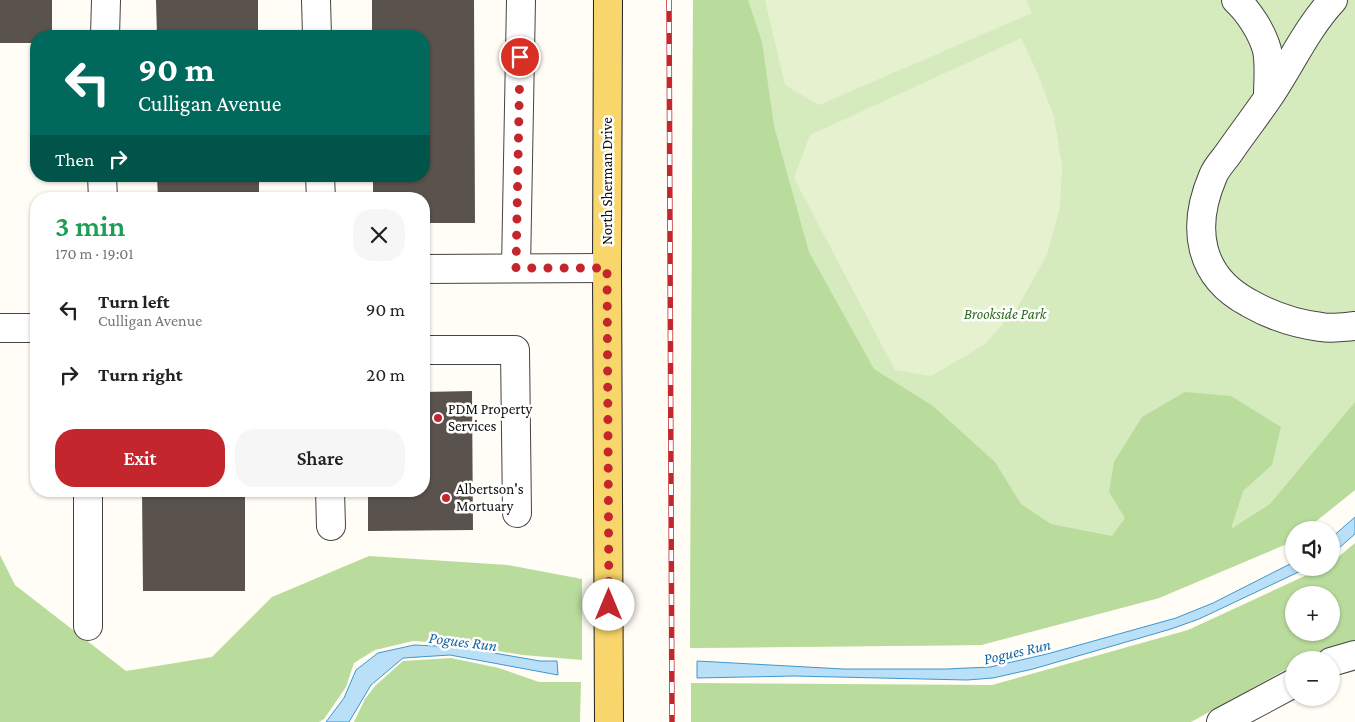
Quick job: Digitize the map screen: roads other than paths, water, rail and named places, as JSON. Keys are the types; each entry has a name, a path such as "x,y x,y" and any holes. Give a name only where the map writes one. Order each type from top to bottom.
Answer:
{"main road":[{"name":"North Sherman Drive","path":"608,0 609,722"}],"street":[{"path":"106,0 106,30"},
{"path":"316,0 317,30"},
{"path":"516,268 521,0"},
{"path":"1236,0 1243,6 1259,32 1267,50 1268,97"},
{"path":"1333,0 1318,16 1268,97 1213,175 1204,205 1200,230 1204,255 1218,279 1235,296 1278,317 1322,328 1355,326"},
{"path":"430,268 607,268"},
{"path":"0,328 30,328"},
{"path":"430,350 515,350 517,513"},
{"path":"88,497 88,626"},
{"path":"330,497 331,526"},
{"path":"1340,659 1355,655"},
{"path":"1221,722 1285,687"}],"water":[{"path":"1355,517 1355,534 1340,547 1340,530"},
{"path":"1285,567 1285,576 1290,576 1199,619 1171,629 1033,669 993,678 967,680 794,676 697,678 697,661 843,669 990,667 1047,654 1176,618 1213,603"},
{"path":"414,645 459,647 540,661 557,661 558,675 450,655 403,658 371,685 349,722 326,722 344,698 356,670 378,653"}],"railway":[{"path":"669,0 672,722"}],"place":[{"name":"PDM Property Services","path":"438,418"},
{"name":"Albertson's Mortuary","path":"446,498"}],"park label":[{"name":"Brookside Park","path":"1005,314"}],"water label":[{"name":"Pogues Run","path":"463,641"},
{"name":"Pogues Run","path":"1017,651"}]}
